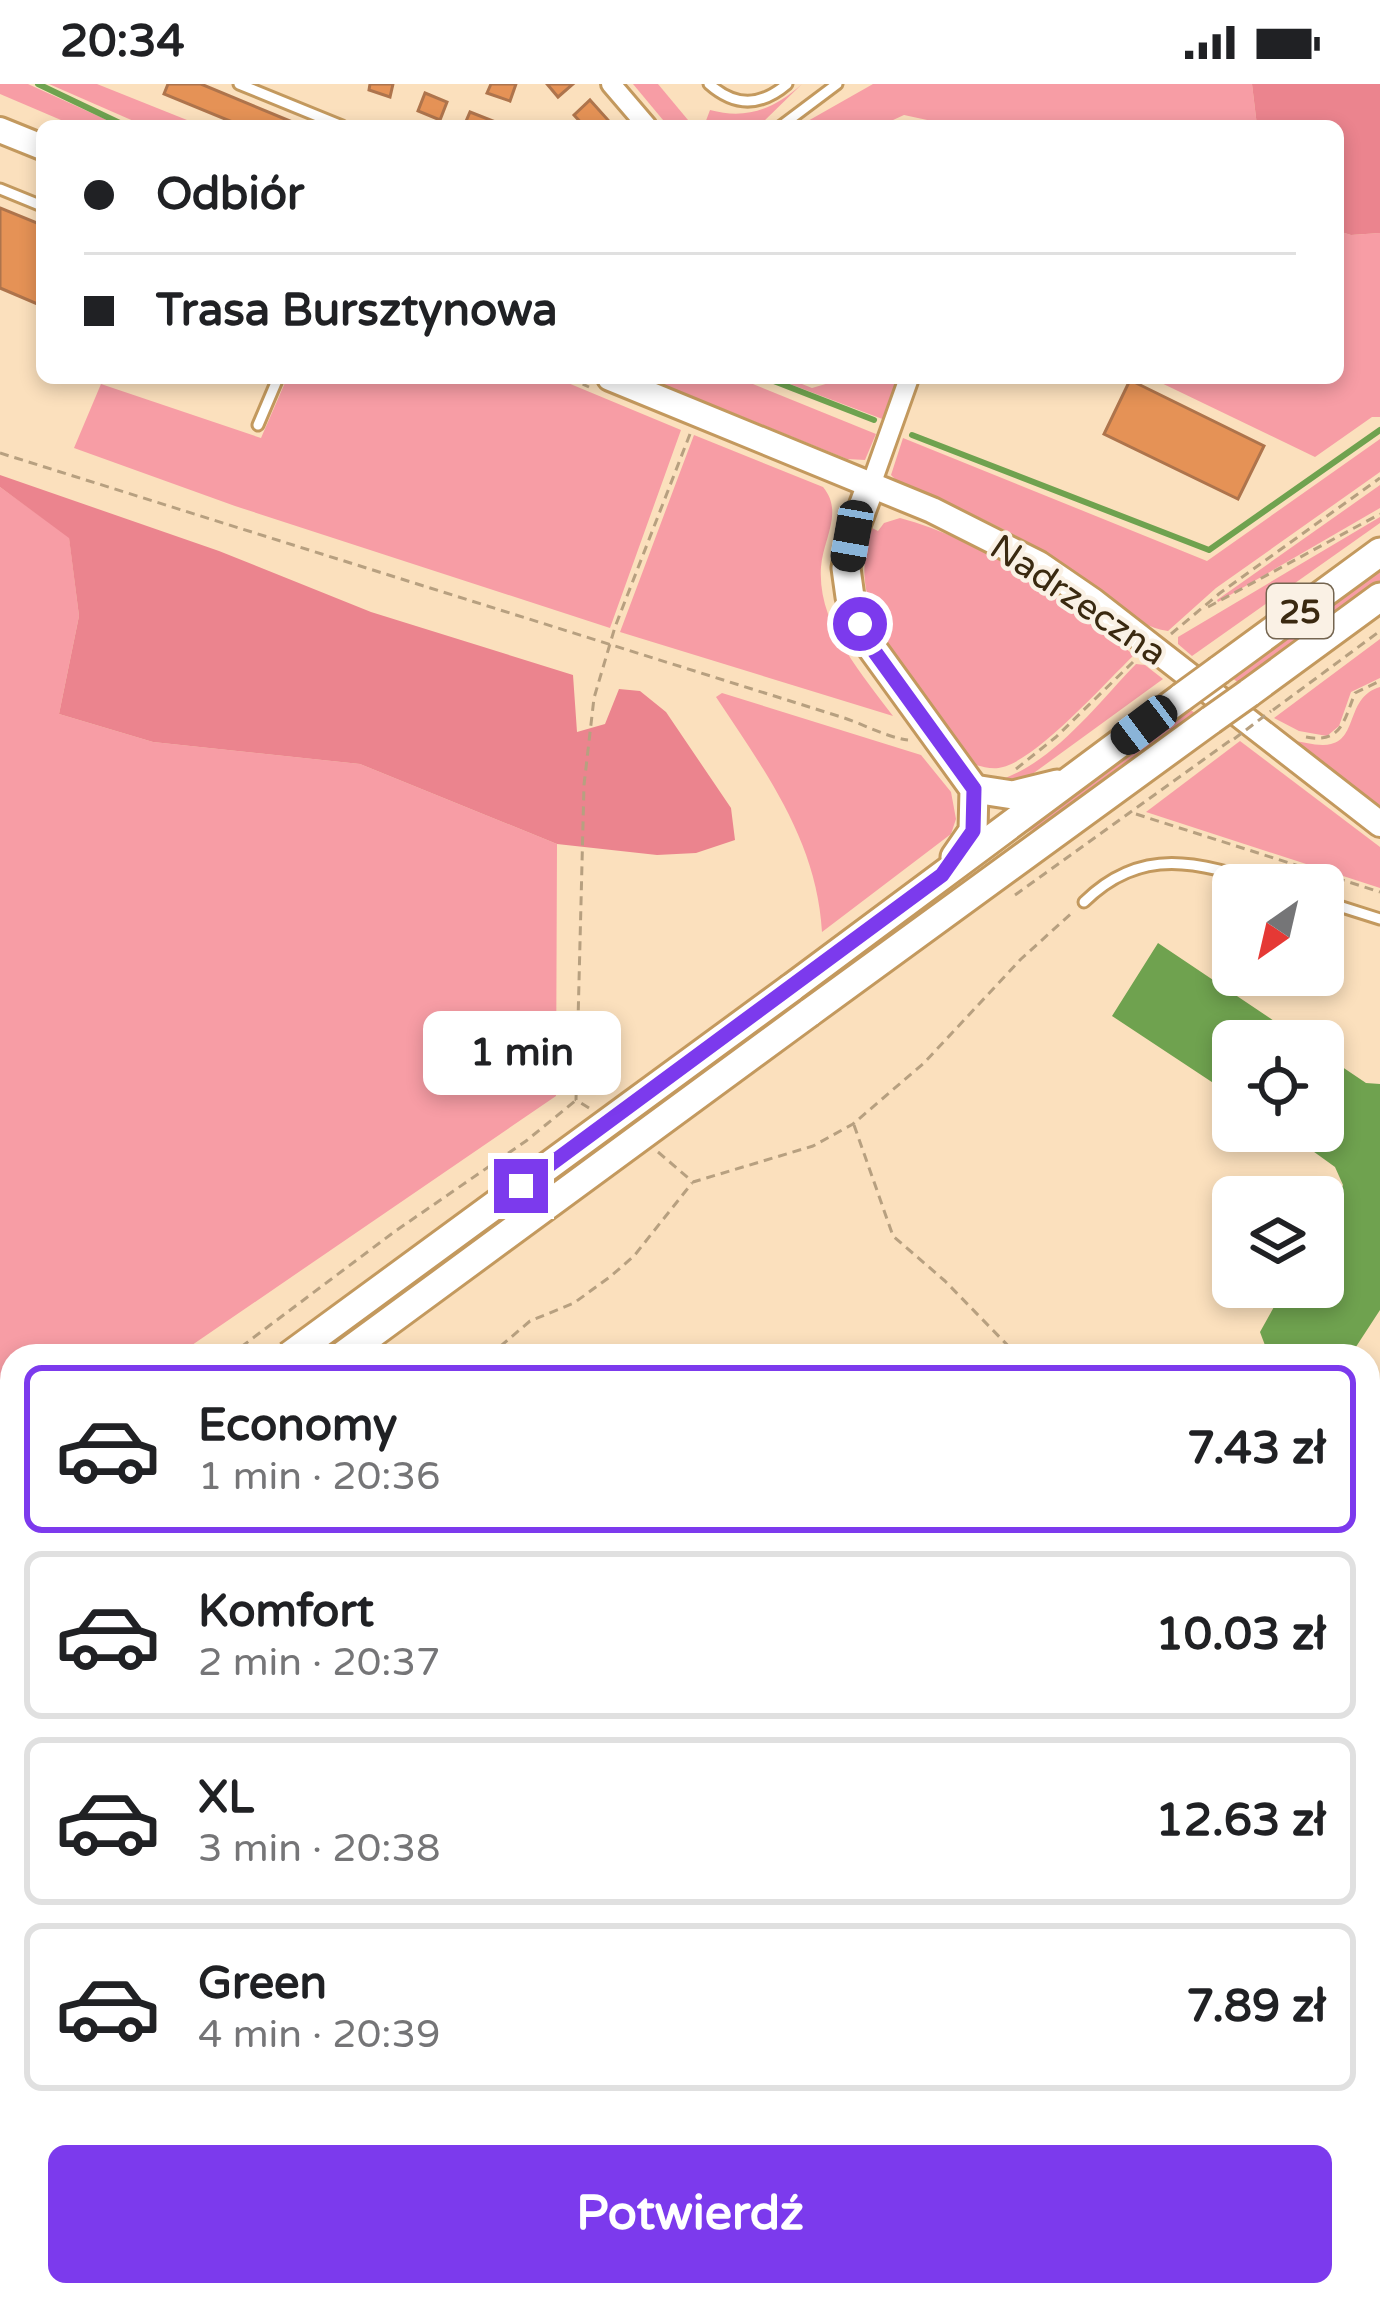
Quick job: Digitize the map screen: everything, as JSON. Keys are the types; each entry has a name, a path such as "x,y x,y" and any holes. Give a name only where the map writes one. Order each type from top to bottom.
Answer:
{"main road":[{"path":"872,485 852,536 846,568 850,597 872,648 974,789 973,831 942,875"},
{"name":"25","path":"306,1344 1380,552"},
{"name":"25","path":"358,1344 1211,720 1260,702 1376,611"},
{"path":"974,789 1013,795 1068,782"}],"street":[{"path":"611,84 642,120"},
{"path":"0,130 36,145"},
{"name":"Nadrzeczna","path":"606,384 698,413 1018,552 1078,589 1380,824"},
{"path":"872,485 907,384"}],"lane":[{"path":"239,84 327,120"},
{"path":"709,84 734,102 758,102 787,84"},
{"path":"789,120 836,84"},
{"path":"0,188 36,203"},
{"path":"258,425 275,384"},
{"path":"1084,902 1122,872 1162,863 1212,869"},
{"path":"1344,908 1380,919"}],"path":[{"path":"245,1344 576,1100 587,739 609,646 698,413"},
{"path":"0,453 922,744"},
{"path":"1013,770 1056,737 1158,633 1174,635 1380,478"},
{"path":"1204,608 1380,514"},
{"path":"1234,739 1260,702 1376,611"},
{"path":"1297,735 1331,738 1341,730 1354,693 1380,681"},
{"path":"1132,812 1380,892"},
{"path":"503,1344 530,1321 574,1303 623,1266 693,1182 813,1146 853,1124 924,1063 1022,959 1084,902"},
{"path":"576,1100 594,1111"},
{"path":"853,1124 893,1236 1006,1344"},
{"path":"648,1146 693,1182"}],"shaded area":[{"path":"0,84 28,84 107,120 61,120 0,94"},
{"path":"49,84 97,84 187,120 131,120"},
{"path":"633,84 658,84 688,120 663,120"},
{"path":"802,84 765,120 706,120 710,110 736,114 781,100"},
{"path":"873,84 1252,84 1256,120 927,120 904,115 893,120 810,120"},
{"path":"1252,84 1380,84 1380,233 1344,233 1344,120 1256,120"},
{"path":"1344,233 1380,233 1380,417 1372,417 1315,457 1163,384 1344,384"},
{"path":"101,384 261,438 284,384 570,384 681,430 610,628 235,506 74,448"},
{"path":"662,384 753,384 876,434 865,460 847,459"},
{"path":"790,384 812,388 897,384 885,420"},
{"path":"694,435 823,487 832,506 821,567 826,608 844,647 893,716 620,632"},
{"path":"903,438 1207,561 1380,439 1380,472 1216,588 1168,631 1128,614 1026,541 898,482 891,475"},
{"path":"0,475 219,551 371,612 573,675 577,732 605,724 619,689 640,691 666,712 731,808 735,840 696,853 657,855 557,844 360,764 153,742 59,714 79,616 69,538 0,487"},
{"path":"1380,485 1380,508 1218,602 1217,600"},
{"path":"0,487 69,537 79,616 59,714 153,742 360,764 557,844 556,1096 194,1344 0,1344"},
{"path":"1380,517 1380,523 1192,656 1178,644 1178,637"},
{"path":"900,518 994,557 1134,655 1034,750 1003,767 975,765 893,654 870,606 864,570 869,535 872,528 878,531 884,523"},
{"path":"1380,568 1380,581 1240,684 1231,677"},
{"path":"1380,639 1380,678 1351,692 1339,726 1327,736 1299,731 1274,718"},
{"path":"1136,664 1163,679 1031,775 1014,784 996,781 1054,748"},
{"path":"1380,687 1380,809 1291,740 1322,745 1339,740 1362,699"},
{"path":"722,693 921,755 951,792 956,819 951,834 822,932 818,899 799,837 770,780 716,697"},
{"path":"1189,709 1198,715 1055,818 1028,832 1050,811"},
{"path":"1240,741 1380,847 1380,888 1344,876 1344,864 1306,864 1146,812"},
{"path":"1158,943 1212,979 1212,996 1237,996 1273,1020 1212,1020 1212,1082 1112,1016"},
{"path":"1344,1068 1366,1083 1380,1084 1380,1310 1358,1344 1264,1344 1260,1332 1273,1308 1344,1308 1344,1176 1314,1152 1344,1152"}],"building":[{"path":"168,84 201,84 288,120 227,120 164,94"},
{"path":"370,84 393,84 390,97 369,90"},
{"path":"491,84 516,84 510,101 487,93"},
{"path":"547,84 573,84 558,97"},
{"path":"425,93 447,102 440,120 418,111"},
{"path":"590,100 608,120 579,120 574,115"},
{"path":"470,112 490,120 467,120"},
{"path":"0,208 36,223 36,303 0,288"},
{"path":"1128,384 1138,384 1264,446 1238,499 1104,434"}],"waterway":[{"path":"38,84 113,120"},
{"path":"781,384 874,420"},
{"path":"912,435 1209,550 1380,430"}],"route":[{"path":"521,1186 942,875 973,831 974,789 872,648 860,624"}]}
